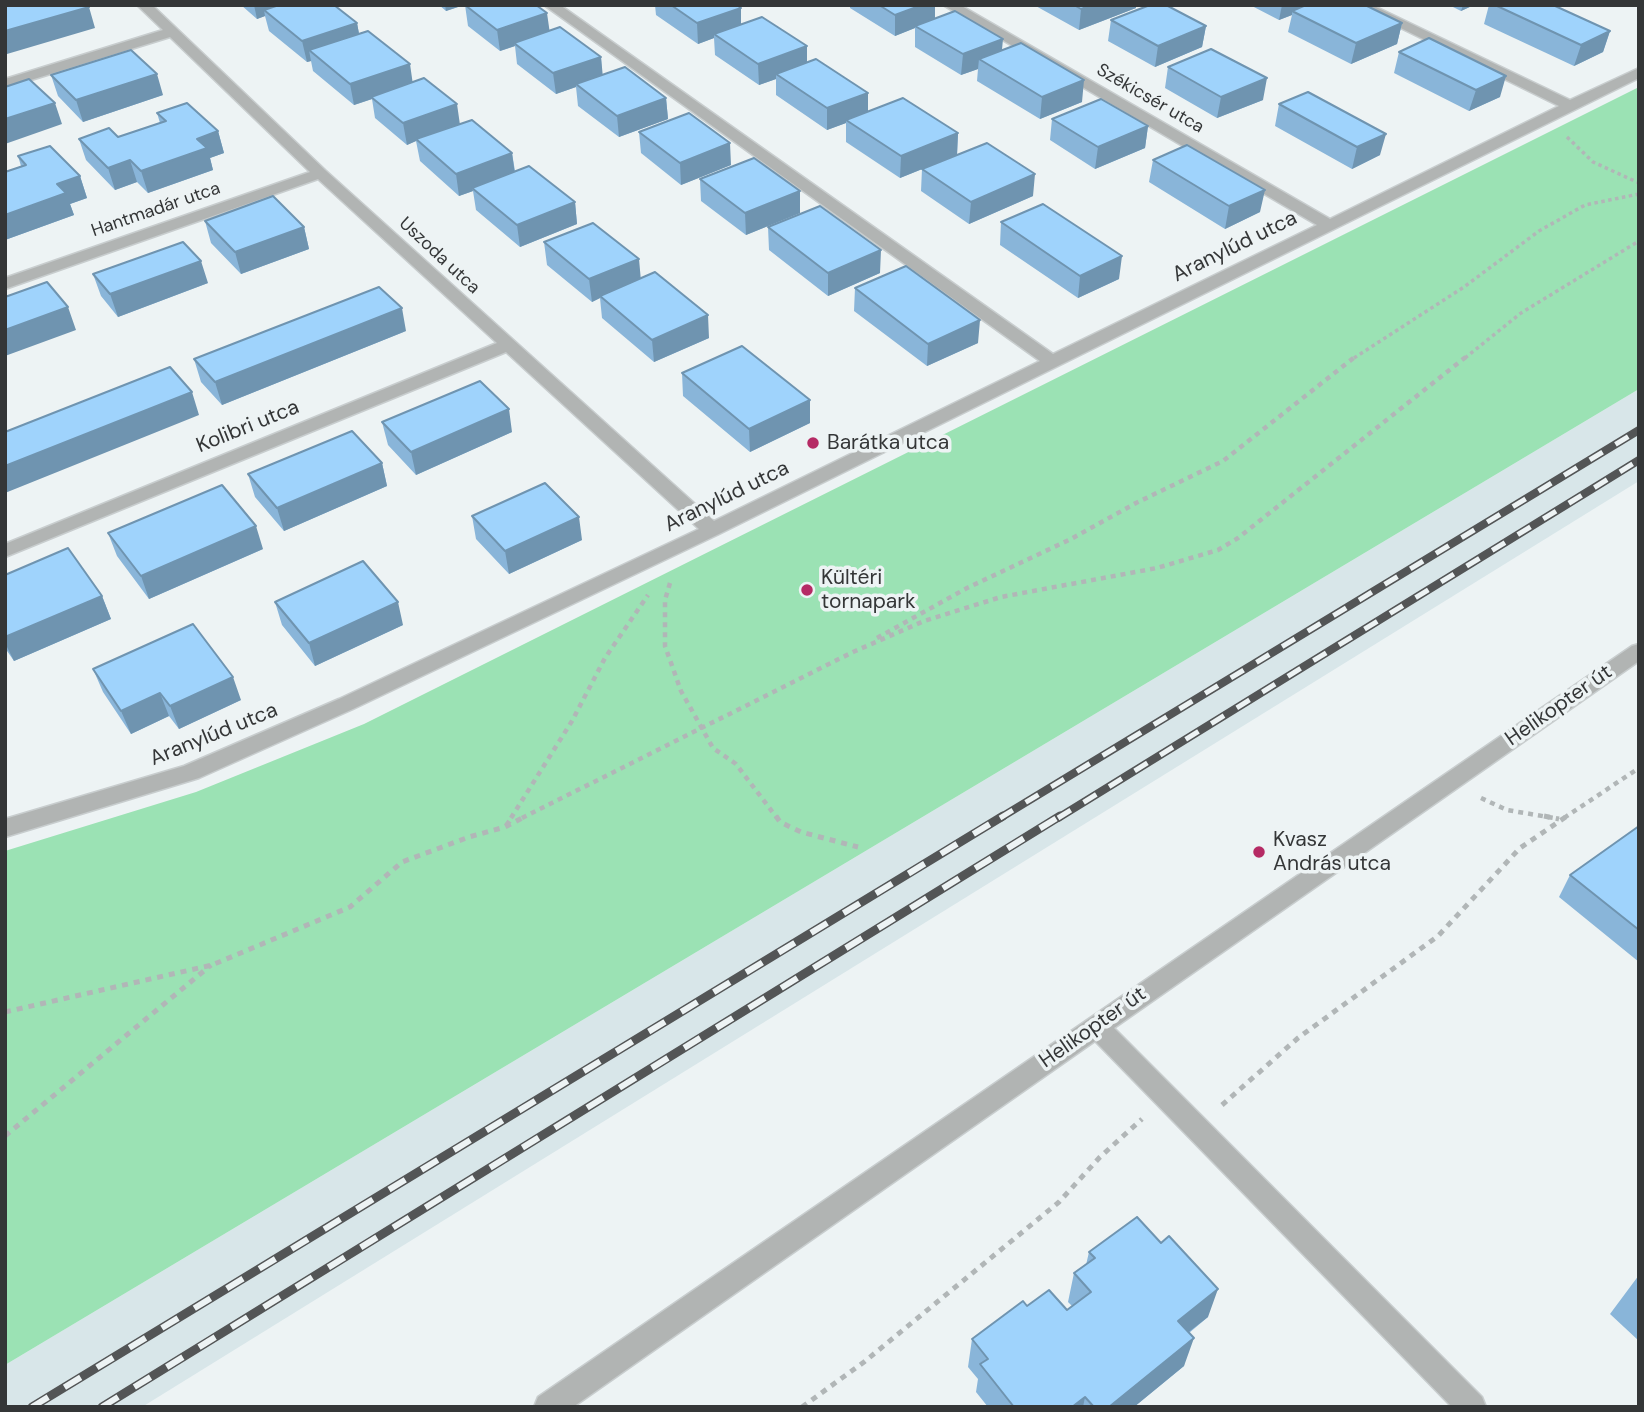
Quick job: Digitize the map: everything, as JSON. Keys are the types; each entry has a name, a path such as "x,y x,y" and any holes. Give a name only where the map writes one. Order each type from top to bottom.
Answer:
{"street":[{"name":"Uszoda utca","path":"144,5 320,173 712,530"},
{"path":"551,5 1053,362"},
{"name":"Székicsér utca","path":"950,5 1331,226"},
{"path":"1361,5 1561,110"},
{"path":"5,84 173,32"},
{"name":"Aranylúd utca","path":"5,828 191,772 346,704 712,530 1639,72"},
{"name":"Hantmadár utca","path":"5,284 320,173"},
{"name":"Kolibri utca","path":"5,551 507,345"},
{"name":"Helikopter út","path":"548,1407 1639,651"},
{"path":"1096,1026 1472,1407"}],"path":[{"path":"1561,110 1563,132 1593,162 1639,183"},
{"path":"5,1012 212,965 350,907 402,862 469,837 505,827 853,652 967,588 1071,539 1136,503 1223,461 1366,348 1464,287 1539,231 1584,205 1639,194"},
{"path":"853,652 924,621 1001,597 1157,568 1218,550 1238,538 1521,313 1639,241"},
{"path":"681,545 665,600 665,646 681,691 713,748 736,764 780,822 801,832 858,847"},
{"path":"505,827 572,721 606,658 681,545"},
{"path":"1197,1127 1298,1038 1438,936 1520,848 1559,819 1639,768"},
{"path":"1450,780 1507,810 1559,819"},
{"path":"5,1136 212,965"},
{"path":"802,1407 886,1344 1059,1202 1100,1157 1165,1096"}],"shaded area":[{"path":"1639,389 1639,481 142,1407 5,1407 5,1365"}],"green space":[{"path":"1639,87 1639,389 5,1365 5,851 196,792 364,724"}],"building":[{"path":"5,5 87,5 89,7 5,31"},
{"path":"279,5 334,5 357,23 302,41 264,10"},
{"path":"465,5 536,5 547,13 497,30"},
{"path":"671,5 737,5 741,8 697,23"},
{"path":"879,5 922,5 895,15"},
{"path":"1074,5 1092,5 1081,9"},
{"path":"1150,5 1166,5 1206,26 1158,46 1111,20"},
{"path":"1306,5 1365,5 1402,23 1356,43 1292,11"},
{"path":"1495,5 1553,5 1610,31 1581,45"},
{"path":"955,11 1003,39 963,54 915,26"},
{"path":"762,17 807,46 758,64 714,34"},
{"path":"560,27 601,57 553,73 514,43"},
{"path":"368,31 410,64 350,84 309,50"},
{"path":"1429,38 1506,76 1476,90 1399,52"},
{"path":"1021,43 1084,80 1042,97 979,59"},
{"path":"1211,49 1267,78 1221,97 1168,67"},
{"path":"131,50 157,74 76,100 51,75"},
{"path":"816,59 868,93 827,108 776,74"},
{"path":"625,67 666,98 617,116 576,84"},
{"path":"424,78 457,104 403,123 371,97"},
{"path":"29,79 55,103 5,119 5,87"},
{"path":"1308,92 1386,134 1357,147 1279,104"},
{"path":"903,98 958,133 901,156 846,120"},
{"path":"1101,99 1148,126 1098,147 1052,119"},
{"path":"187,103 218,131 197,139 207,148 141,171 130,160 108,168 79,139 109,128 118,137 166,121 157,113"},
{"path":"689,113 730,143 680,163 639,132"},
{"path":"472,120 512,153 456,174 416,139"},
{"path":"987,143 1035,174 971,202 922,169"},
{"path":"1187,145 1265,190 1229,206 1153,160"},
{"path":"50,146 80,176 57,184 66,193 5,215 5,172 26,165 18,156"},
{"path":"754,158 800,191 745,213 700,179"},
{"path":"529,166 575,202 517,225 472,188"},
{"path":"273,196 304,227 235,252 205,221"},
{"path":"1043,204 1122,256 1080,276 1001,222"},
{"path":"820,206 881,250 828,273 768,227"},
{"path":"593,223 639,259 589,279 544,242"},
{"path":"183,242 201,261 110,294 93,274"},
{"path":"906,266 980,320 928,344 855,288"},
{"path":"655,272 708,315 652,340 600,296"},
{"path":"47,282 68,307 5,330 5,297"},
{"path":"379,287 402,308 215,382 194,359"},
{"path":"742,346 810,400 749,429 682,373"},
{"path":"170,367 192,392 5,466 5,432"},
{"path":"480,381 509,409 411,452 382,422"},
{"path":"352,431 382,463 277,508 248,474"},
{"path":"545,483 579,517 505,551 472,516"},
{"path":"222,485 256,526 141,576 108,533"},
{"path":"68,548 102,596 5,637 5,575"},
{"path":"363,561 398,602 309,643 275,602"},
{"path":"193,624 233,677 170,706 160,693 121,711 93,669"},
{"path":"1639,826 1639,930 1570,875"},
{"path":"1137,1217 1161,1243 1169,1236 1218,1289 1178,1321 1194,1338 1109,1407 1094,1407 1085,1397 1072,1407 1014,1407 980,1364 988,1359 972,1339 1023,1301 1027,1306 1049,1290 1067,1310 1091,1292 1074,1273 1095,1258 1089,1252"}],"railway":[{"path":"1000,818 1639,430"},
{"path":"1058,818 1639,460"},
{"path":"32,1407 1003,816"},
{"path":"102,1407 1060,816"}],"place":[{"name":"Barátka utca","path":"813,443"},
{"name":"Kültéri tornapark","path":"807,590"},
{"name":"Kvasz András utca","path":"1259,852"}]}
